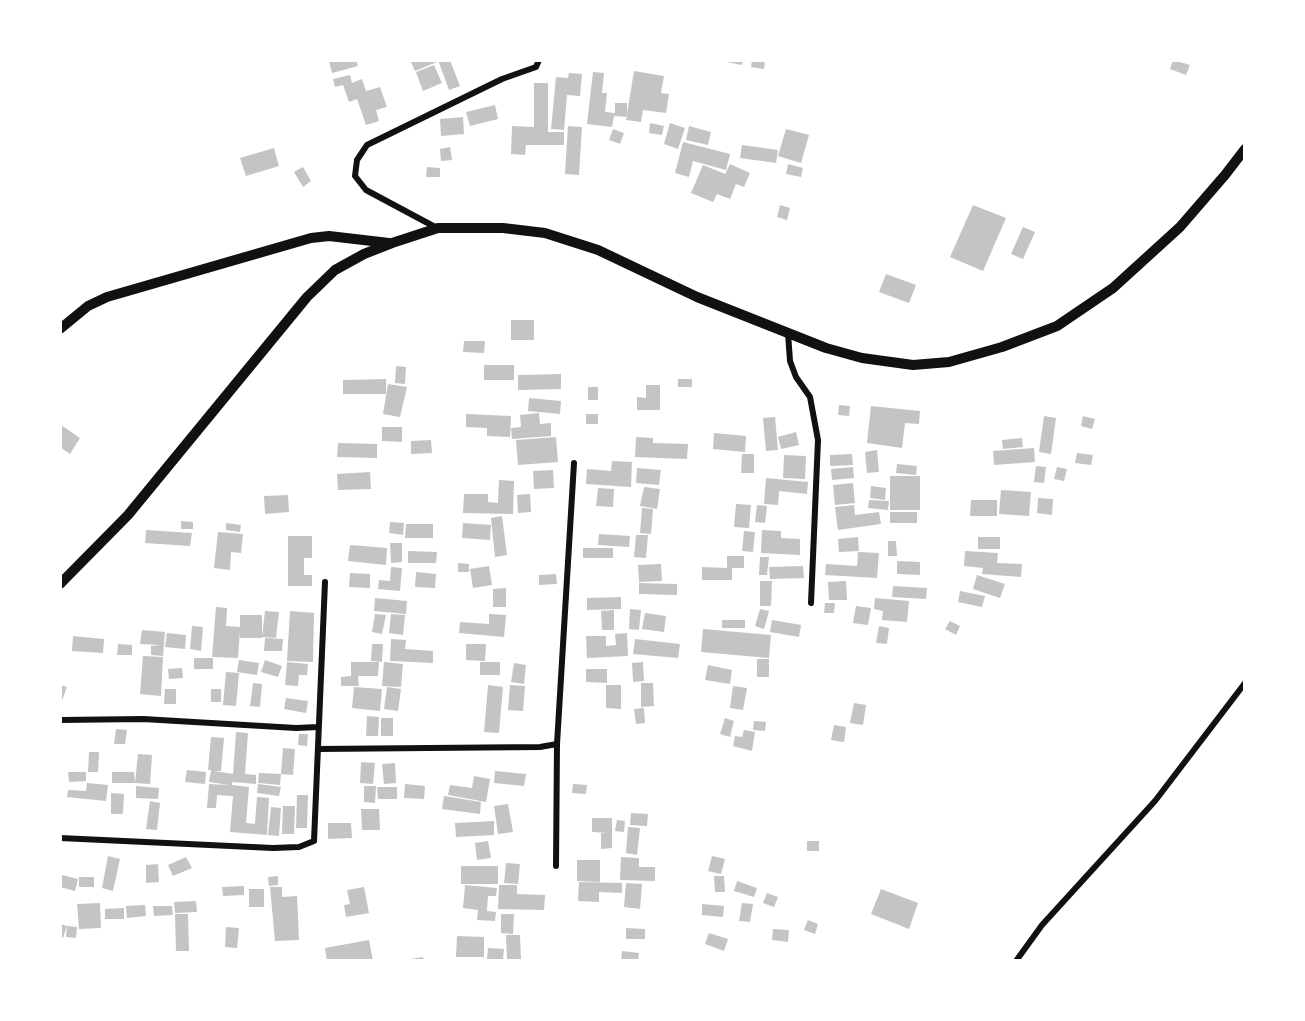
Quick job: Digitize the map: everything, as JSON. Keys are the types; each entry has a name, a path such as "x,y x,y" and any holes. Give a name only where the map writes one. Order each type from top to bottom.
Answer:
{"street":[{"path":"438,228 366,190 355,176 357,160 367,145 502,79 536,67 539,60"},
{"path":"60,584 128,514 307,297 335,270 364,254 392,243 438,228 503,228 544,233 598,250 697,297 826,348 862,358 913,365 949,362 992,350 1057,326 1113,288 1180,227 1245,148"},
{"path":"60,329 88,306 107,297 311,238 329,236 392,243"},
{"path":"788,332 790,361 796,377 810,397 818,440 811,603"},
{"path":"556,866 557,744 574,464"},
{"path":"60,838 299,847 314,841 325,582"},
{"path":"1016,961 1042,925 1155,801 1245,683"},
{"path":"60,720 143,719 296,728 318,727"},
{"path":"318,749 540,747 557,744"}],"building":[{"path":"356,60 358,66 332,73 329,61"},
{"path":"410,60 436,60 437,62 415,71"},
{"path":"438,60 450,60 460,86 449,90"},
{"path":"728,60 743,60 742,65 727,62"},
{"path":"752,60 765,60 764,69 751,67"},
{"path":"1173,60 1190,65 1186,75 1170,69"},
{"path":"434,65 442,83 423,91 416,72"},
{"path":"634,71 664,76 661,93 669,94 666,113 643,110 641,122 626,120"},
{"path":"593,72 604,73 602,93 607,93 605,112 615,113 615,103 627,103 627,117 614,116 612,127 587,124"},
{"path":"569,73 582,74 580,96 567,95 564,130 551,129 556,77 568,78"},
{"path":"350,75 352,83 362,79 366,91 380,87 387,107 376,110 379,121 366,125 357,99 349,102 343,85 335,87 333,79"},
{"path":"534,83 548,83 548,132 564,132 564,145 526,145 525,155 511,154 512,126 534,127"},
{"path":"495,105 498,119 470,126 466,112"},
{"path":"463,117 464,134 441,136 440,119"},
{"path":"650,123 664,126 662,135 649,133"},
{"path":"670,123 685,128 678,149 664,144"},
{"path":"568,126 582,127 579,175 565,174"},
{"path":"689,126 711,132 708,145 686,140"},
{"path":"613,129 624,133 620,144 609,140"},
{"path":"786,129 809,135 801,163 778,156"},
{"path":"683,142 730,154 726,170 693,161 689,177 675,173"},
{"path":"742,145 778,150 776,163 740,158"},
{"path":"450,147 452,160 441,161 440,149"},
{"path":"274,148 279,166 246,176 240,158"},
{"path":"730,164 750,173 744,187 736,184 730,199 717,194 713,202 691,193 703,165 725,174"},
{"path":"788,164 803,168 801,177 786,174"},
{"path":"303,167 311,181 303,187 294,172"},
{"path":"427,167 440,168 440,177 426,177"},
{"path":"780,205 790,208 787,220 777,217"},
{"path":"973,205 1006,218 983,271 950,257"},
{"path":"1023,227 1035,232 1023,259 1011,254"},
{"path":"886,274 916,285 909,303 879,292"},
{"path":"511,320 534,320 534,340 511,340"},
{"path":"464,341 485,341 484,353 463,352"},
{"path":"484,365 514,365 514,380 484,380"},
{"path":"396,366 406,367 405,384 395,383"},
{"path":"561,374 561,389 518,390 518,375"},
{"path":"386,379 386,394 343,394 343,380"},
{"path":"678,379 692,379 692,387 678,387"},
{"path":"388,384 407,387 400,417 383,414"},
{"path":"646,385 660,385 660,410 637,410 637,397 646,398"},
{"path":"588,387 598,387 598,400 588,400"},
{"path":"529,398 561,401 560,414 528,411"},
{"path":"839,405 850,406 849,416 838,415"},
{"path":"871,406 920,411 919,424 905,423 902,448 867,443"},
{"path":"539,413 540,424 551,423 551,436 512,439 511,428 521,427 520,415"},
{"path":"466,414 511,416 510,437 487,436 487,428 466,427"},
{"path":"586,414 598,414 598,424 586,424"},
{"path":"1044,416 1056,418 1051,454 1039,452"},
{"path":"1083,416 1095,419 1092,429 1081,426"},
{"path":"775,417 778,450 766,451 763,418"},
{"path":"61,425 80,438 70,454 60,447"},
{"path":"382,427 402,427 402,442 382,441"},
{"path":"796,432 799,445 781,449 778,437"},
{"path":"714,433 746,436 745,452 713,449"},
{"path":"556,437 558,462 518,465 516,440"},
{"path":"636,437 653,438 653,443 688,444 687,459 635,457"},
{"path":"1022,438 1023,447 1003,449 1002,440"},
{"path":"431,440 432,453 411,454 411,441"},
{"path":"338,443 377,444 377,458 337,457"},
{"path":"1034,448 1035,462 994,465 993,451"},
{"path":"877,450 879,472 867,473 865,452"},
{"path":"1077,453 1093,455 1091,465 1075,463"},
{"path":"742,454 754,454 754,473 741,473"},
{"path":"852,454 853,465 830,466 830,455"},
{"path":"784,455 806,456 805,479 783,478"},
{"path":"612,461 632,462 631,487 586,484 587,469 611,471"},
{"path":"897,464 917,466 916,475 896,473"},
{"path":"1036,466 1046,467 1044,483 1034,482"},
{"path":"853,467 854,478 832,480 831,469"},
{"path":"1057,467 1067,469 1064,481 1054,479"},
{"path":"637,468 661,470 659,485 636,483"},
{"path":"553,470 554,488 534,489 533,471"},
{"path":"370,472 371,489 338,490 337,474"},
{"path":"890,476 920,476 920,510 890,510"},
{"path":"766,478 808,482 807,494 779,491 778,505 764,504"},
{"path":"499,480 514,481 513,514 463,513 464,494 488,494 488,502 498,503"},
{"path":"853,483 855,503 835,505 833,485"},
{"path":"871,486 886,488 885,500 870,498"},
{"path":"644,487 660,489 657,509 640,506"},
{"path":"598,488 614,489 613,507 596,506"},
{"path":"1001,490 1031,492 1029,516 999,514"},
{"path":"530,494 531,512 518,513 517,495"},
{"path":"288,495 289,512 265,514 264,496"},
{"path":"1038,498 1053,499 1052,515 1037,513"},
{"path":"869,500 889,501 888,510 868,508"},
{"path":"971,500 997,500 997,516 970,516"},
{"path":"736,504 751,505 749,528 734,527"},
{"path":"757,505 767,506 765,523 755,522"},
{"path":"854,505 855,515 879,512 881,524 838,530 835,507"},
{"path":"642,508 653,509 651,534 640,533"},
{"path":"890,512 917,512 917,523 890,523"},
{"path":"502,516 507,555 495,557 491,518"},
{"path":"181,521 193,522 193,529 181,529"},
{"path":"390,522 404,523 403,535 389,533"},
{"path":"226,523 241,525 240,532 226,530"},
{"path":"463,523 491,525 490,540 462,538"},
{"path":"406,524 433,524 433,538 405,538"},
{"path":"146,530 192,533 190,546 145,543"},
{"path":"762,530 781,531 781,538 800,539 800,555 761,553"},
{"path":"744,531 755,532 753,552 742,551"},
{"path":"218,532 243,534 241,553 231,552 230,570 214,568"},
{"path":"599,534 630,536 629,547 598,545"},
{"path":"636,535 648,535 646,558 634,557"},
{"path":"288,536 312,536 312,558 304,558 304,575 312,575 312,586 288,586"},
{"path":"858,537 859,551 839,552 838,539"},
{"path":"978,537 1000,537 1000,549 978,549"},
{"path":"888,541 896,541 897,556 888,556"},
{"path":"390,543 402,543 402,562 391,563"},
{"path":"350,545 387,548 386,565 348,561"},
{"path":"583,548 613,548 613,558 583,558"},
{"path":"408,551 437,552 436,563 408,563"},
{"path":"965,551 998,553 997,563 1022,564 1021,577 982,574 983,568 964,566"},
{"path":"858,552 879,553 877,578 825,575 826,564 857,566"},
{"path":"727,556 744,556 744,568 732,568 732,580 702,580 702,567 727,568"},
{"path":"760,557 769,557 767,575 759,575"},
{"path":"897,561 920,562 920,575 897,574"},
{"path":"458,563 469,564 469,572 458,572"},
{"path":"661,564 662,581 639,582 638,565"},
{"path":"489,566 492,585 473,588 470,569"},
{"path":"803,566 804,578 770,579 769,567"},
{"path":"391,567 402,568 400,591 378,589 379,580 390,581"},
{"path":"416,572 436,574 435,588 415,587"},
{"path":"350,573 370,574 370,588 349,587"},
{"path":"556,574 557,584 539,585 539,575"},
{"path":"977,575 1005,584 1000,598 973,589"},
{"path":"760,581 772,581 771,606 760,606"},
{"path":"846,581 847,600 829,600 828,582"},
{"path":"639,583 677,584 677,595 639,594"},
{"path":"893,586 927,588 926,599 892,597"},
{"path":"506,588 506,607 493,607 493,589"},
{"path":"960,591 985,596 982,607 958,602"},
{"path":"621,597 621,609 587,610 587,598"},
{"path":"375,598 407,601 406,614 374,611"},
{"path":"875,598 909,601 907,622 882,620 883,611 874,609"},
{"path":"825,603 835,603 834,613 824,613"},
{"path":"856,606 871,608 868,625 853,623"},
{"path":"216,607 227,608 226,626 240,627 240,615 262,615 262,638 240,638 240,631 238,658 212,657"},
{"path":"630,609 641,610 639,630 629,629"},
{"path":"760,609 769,611 764,629 755,626"},
{"path":"614,610 614,630 602,630 601,611"},
{"path":"265,611 279,612 276,638 262,637"},
{"path":"290,611 314,613 313,662 287,661"},
{"path":"645,613 666,616 664,632 642,629"},
{"path":"375,614 386,615 382,634 372,632"},
{"path":"391,614 405,615 403,635 389,633"},
{"path":"489,614 506,615 504,637 459,633 460,622 489,624"},
{"path":"722,620 745,620 745,628 722,628"},
{"path":"772,620 801,625 799,637 770,632"},
{"path":"950,621 960,626 956,635 945,629"},
{"path":"192,626 203,627 201,651 190,649"},
{"path":"879,626 889,628 887,644 876,643"},
{"path":"703,629 771,635 769,658 701,652"},
{"path":"142,630 165,632 163,656 151,655 151,646 160,645 140,644"},
{"path":"167,633 186,635 185,649 165,647"},
{"path":"627,633 628,656 587,658 586,636 606,636 606,646 616,645 615,634"},
{"path":"73,636 104,639 103,653 72,651"},
{"path":"265,638 283,639 282,651 264,651"},
{"path":"391,639 406,640 405,649 433,651 433,663 390,661"},
{"path":"635,639 680,644 678,658 633,654"},
{"path":"118,644 132,645 132,655 117,655"},
{"path":"372,644 383,644 382,662 371,661"},
{"path":"466,644 486,644 485,661 466,660"},
{"path":"143,656 163,657 161,696 140,694"},
{"path":"194,658 213,658 213,669 194,669"},
{"path":"757,659 769,659 769,677 757,677"},
{"path":"239,660 259,663 257,675 237,672"},
{"path":"265,660 282,666 278,677 261,672"},
{"path":"287,662 308,664 307,675 299,675 298,686 285,685"},
{"path":"351,662 379,662 378,676 358,676 359,686 341,686 341,677 351,676"},
{"path":"384,662 403,664 401,687 382,686"},
{"path":"480,662 500,662 500,675 480,675"},
{"path":"643,662 644,681 633,682 632,663"},
{"path":"514,663 526,665 524,684 511,682"},
{"path":"708,665 732,670 730,684 705,680"},
{"path":"182,668 183,678 169,679 168,669"},
{"path":"586,669 607,669 607,683 586,682"},
{"path":"226,672 239,673 236,706 223,705"},
{"path":"253,683 262,684 260,707 250,706"},
{"path":"641,683 653,683 654,706 641,707"},
{"path":"60,685 67,687 60,706"},
{"path":"488,685 503,687 499,733 484,732"},
{"path":"510,685 525,686 523,711 508,710"},
{"path":"606,685 621,685 621,709 606,708"},
{"path":"733,686 747,688 743,710 730,708"},
{"path":"354,687 382,689 380,711 352,708"},
{"path":"387,687 401,689 398,711 384,709"},
{"path":"165,689 176,689 176,704 164,704"},
{"path":"211,689 221,689 221,702 211,702"},
{"path":"286,698 308,701 306,713 284,709"},
{"path":"854,703 866,705 863,725 850,723"},
{"path":"644,708 645,723 636,724 634,709"},
{"path":"367,716 379,717 378,736 366,736"},
{"path":"381,718 393,718 393,736 381,736"},
{"path":"725,718 734,721 730,737 720,734"},
{"path":"754,721 766,722 765,731 753,730"},
{"path":"834,725 846,727 844,742 831,740"},
{"path":"116,729 127,730 125,744 114,744"},
{"path":"744,730 755,732 752,751 733,746 735,736 742,737"},
{"path":"236,732 248,733 245,774 256,775 256,784 232,782 232,785 249,787 246,823 255,824 257,797 269,798 267,835 230,832 233,796 217,795 216,808 207,808 209,784 229,785 209,782 211,737 224,738 221,771 214,771 233,774"},
{"path":"299,734 308,734 307,746 298,745"},
{"path":"283,748 295,749 293,775 281,774"},
{"path":"89,752 99,752 98,772 88,772"},
{"path":"138,754 152,755 150,784 135,783"},
{"path":"361,762 375,763 373,784 360,783"},
{"path":"395,763 396,783 384,784 382,764"},
{"path":"187,770 206,772 205,784 185,782"},
{"path":"495,771 526,774 524,786 494,783"},
{"path":"68,772 86,772 86,781 69,782"},
{"path":"112,772 134,772 135,783 112,783"},
{"path":"259,773 281,774 280,785 258,783"},
{"path":"474,776 490,779 486,802 448,795 450,785 472,788"},
{"path":"87,783 108,785 106,801 67,797 68,790 86,791"},
{"path":"258,784 281,787 279,796 257,793"},
{"path":"405,784 425,786 424,799 404,798"},
{"path":"573,784 587,785 586,794 572,793"},
{"path":"136,786 159,788 158,799 136,798"},
{"path":"364,786 376,786 375,803 364,802"},
{"path":"377,787 397,787 397,799 378,799"},
{"path":"111,793 124,794 123,814 111,814"},
{"path":"297,795 308,795 307,828 296,828"},
{"path":"444,796 481,802 480,814 442,809"},
{"path":"150,801 160,803 157,830 146,829"},
{"path":"508,804 513,832 498,834 494,806"},
{"path":"283,806 295,806 294,834 282,834"},
{"path":"271,807 281,808 279,836 268,835"},
{"path":"361,809 379,809 380,830 362,830"},
{"path":"631,813 648,814 647,826 630,825"},
{"path":"592,818 612,818 612,848 601,849 601,833 609,833 592,832"},
{"path":"617,820 625,821 624,832 615,831"},
{"path":"494,821 494,835 456,837 455,823"},
{"path":"328,823 351,823 352,838 328,839"},
{"path":"628,827 640,828 637,855 626,853"},
{"path":"488,841 491,858 477,860 475,843"},
{"path":"807,841 819,841 819,851 807,851"},
{"path":"108,856 120,859 113,891 102,888"},
{"path":"712,856 725,859 721,874 708,871"},
{"path":"186,857 192,868 173,876 168,865"},
{"path":"621,857 639,858 639,867 655,867 655,881 620,880"},
{"path":"577,860 600,860 600,882 577,881"},
{"path":"506,863 520,864 518,884 504,883"},
{"path":"158,864 159,882 146,883 146,865"},
{"path":"461,866 498,866 498,884 461,884"},
{"path":"62,875 78,879 75,891 60,887"},
{"path":"278,876 278,885 269,886 268,877"},
{"path":"714,876 724,876 725,892 715,892"},
{"path":"79,877 94,877 94,887 79,887"},
{"path":"737,881 757,888 754,897 734,891"},
{"path":"579,882 622,883 622,893 599,892 599,902 578,901"},
{"path":"626,883 642,884 640,909 624,907"},
{"path":"465,885 497,888 496,896 488,896 487,911 496,912 495,921 477,920 478,910 463,908"},
{"path":"499,885 517,885 517,894 545,895 544,910 498,909"},
{"path":"244,886 244,895 223,896 222,887"},
{"path":"270,887 282,887 282,897 297,896 299,940 275,941"},
{"path":"364,887 369,913 346,917 344,905 350,904 347,890"},
{"path":"249,889 264,889 264,907 249,907"},
{"path":"881,889 918,903 909,929 871,914"},
{"path":"767,893 778,897 774,907 763,903"},
{"path":"196,901 197,912 175,913 174,902"},
{"path":"100,903 101,928 79,929 77,904"},
{"path":"742,903 753,904 750,922 739,921"},
{"path":"702,904 724,906 723,917 702,915"},
{"path":"145,905 146,916 127,918 126,906"},
{"path":"153,906 172,906 173,915 154,916"},
{"path":"124,908 124,919 105,919 105,909"},
{"path":"175,914 188,914 189,951 176,951"},
{"path":"501,914 514,914 513,934 501,933"},
{"path":"808,920 818,924 815,934 804,930"},
{"path":"60,924 67,926 63,938 60,937"},
{"path":"67,926 77,927 76,938 66,937"},
{"path":"226,927 239,928 237,948 225,947"},
{"path":"626,928 645,929 645,939 626,939"},
{"path":"773,929 789,930 788,942 772,940"},
{"path":"709,933 728,939 724,951 705,944"},
{"path":"506,935 520,935 521,960 507,960"},
{"path":"457,936 484,937 484,957 456,957"},
{"path":"369,940 373,961 327,961 325,948"},
{"path":"488,948 504,949 503,960 487,959"},
{"path":"622,951 639,953 638,961 621,961"},
{"path":"423,957 424,961 404,961 404,960"}]}
